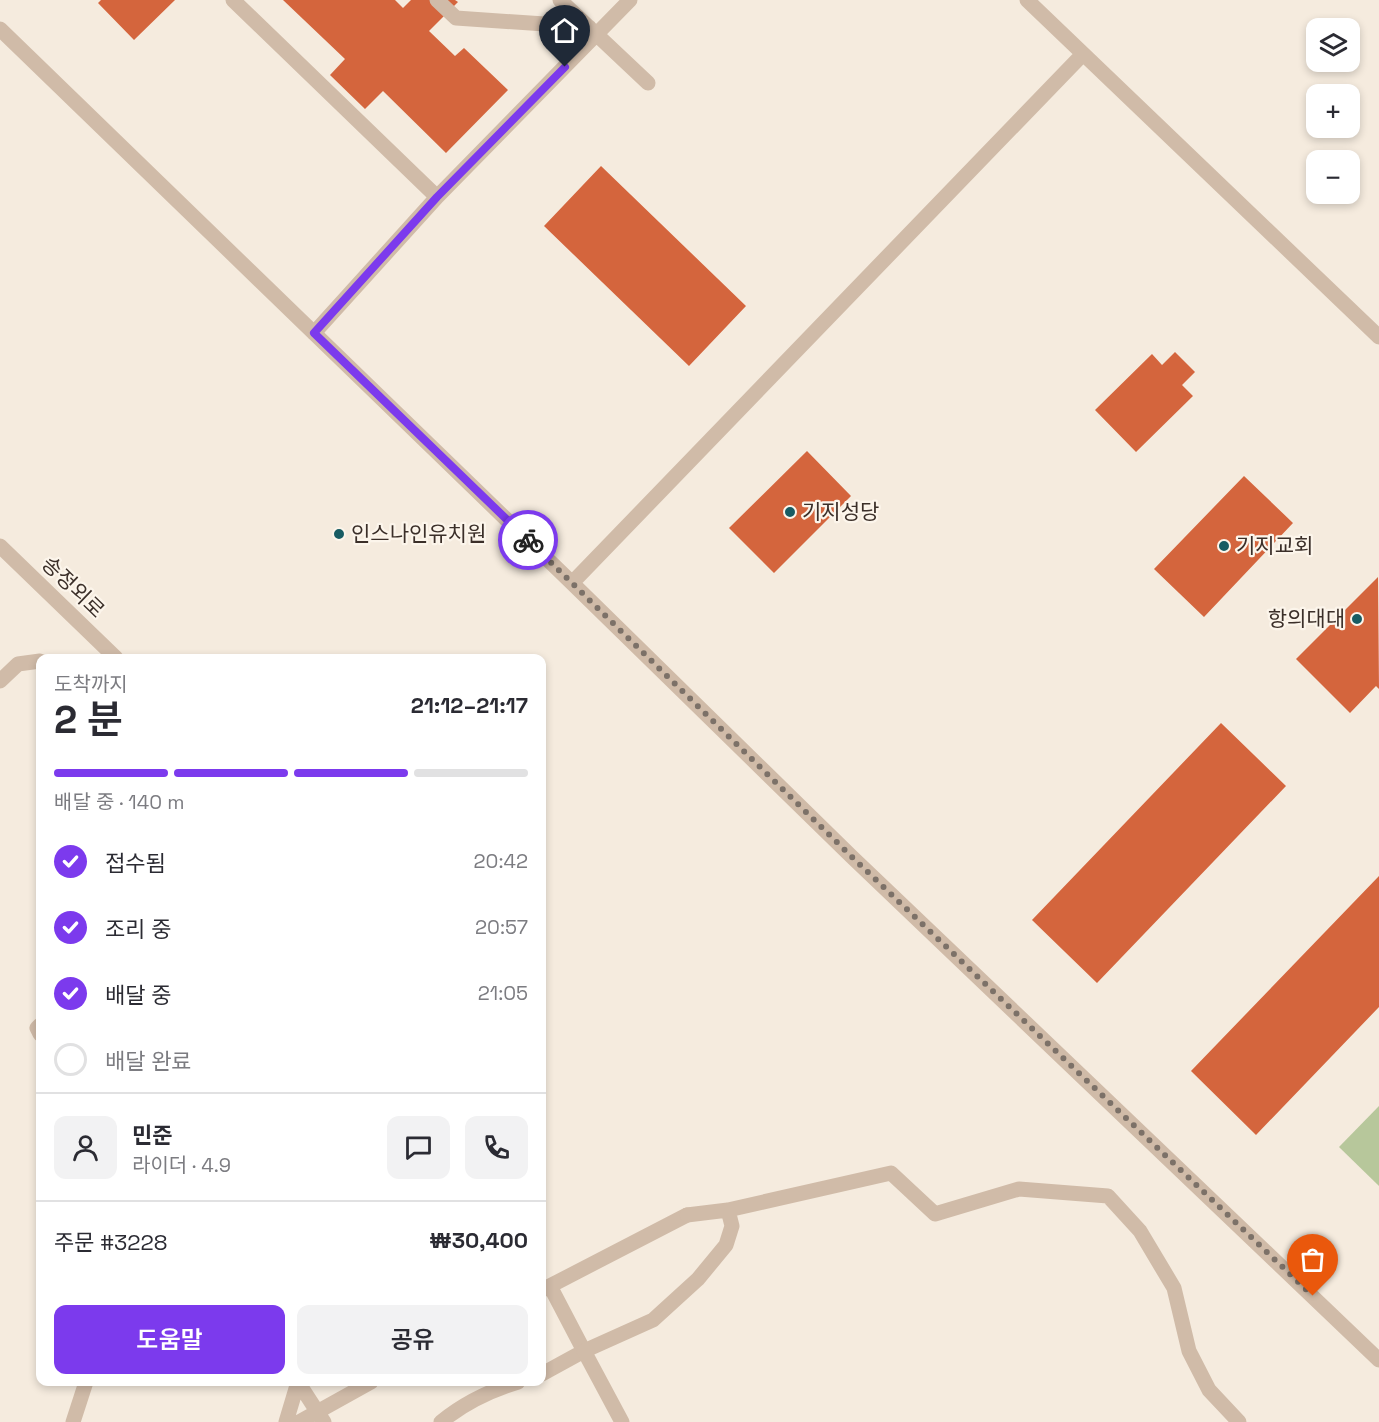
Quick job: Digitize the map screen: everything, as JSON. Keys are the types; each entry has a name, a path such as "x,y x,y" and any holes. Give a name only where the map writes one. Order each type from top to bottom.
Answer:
{"street":[{"path":"232,0 437,197"},
{"path":"437,0 456,18 593,31"},
{"path":"560,0 648,83"},
{"path":"314,333 437,197 593,31 630,0"},
{"path":"1027,0 1379,337"},
{"path":"0,29 860,865 1379,1360"},
{"path":"572,583 1083,54"},
{"name":"송정외로","path":"0,546 112,654"},
{"path":"0,681 18,664 36,662"},
{"path":"622,1422 584,1351 546,1288 687,1215 728,1210 891,1173 934,1214 1019,1189 1108,1197 1140,1231 1174,1288 1189,1351 1209,1390 1239,1422"},
{"path":"546,1372 584,1351 653,1320 698,1279 726,1245 732,1226 728,1210"},
{"path":"73,1422 85,1386"},
{"path":"286,1422 297,1386"},
{"path":"301,1386 320,1416"},
{"path":"299,1422 320,1416 365,1386"},
{"path":"441,1422 461,1406 504,1386"}],"green space":[{"path":"1379,1106 1379,1186 1339,1147"}],"building":[{"path":"101,0 175,0 134,40 98,3"},
{"path":"283,0 395,0 403,8 411,0 455,0 458,2 429,31 455,56 464,48 508,90 446,153 383,91 365,109 330,75 345,59"},
{"path":"601,166 746,306 689,366 544,226"},
{"path":"1175,352 1195,372 1182,385 1193,396 1136,452 1095,410 1152,354 1162,365"},
{"name":"기지성당","path":"807,451 851,496 774,573 729,528"},
{"name":"기지교회","path":"1244,476 1293,523 1204,617 1154,569"},
{"name":"항의대대","path":"1378,577 1379,689 1376,686 1350,713 1296,659"},
{"path":"1221,723 1286,786 1097,983 1032,920"},
{"path":"1379,876 1379,1007 1256,1135 1191,1071"}],"way so far":[{"path":"528,540 852,857 1313,1296"}],"place":[{"name":"기지성당","path":"790,512"},
{"name":"인스나인유치원","path":"339,534"},
{"name":"기지교회","path":"1224,546"},
{"name":"항의대대","path":"1357,619"}],"route":[{"path":"528,540 314,333 437,197 565,67"}]}
